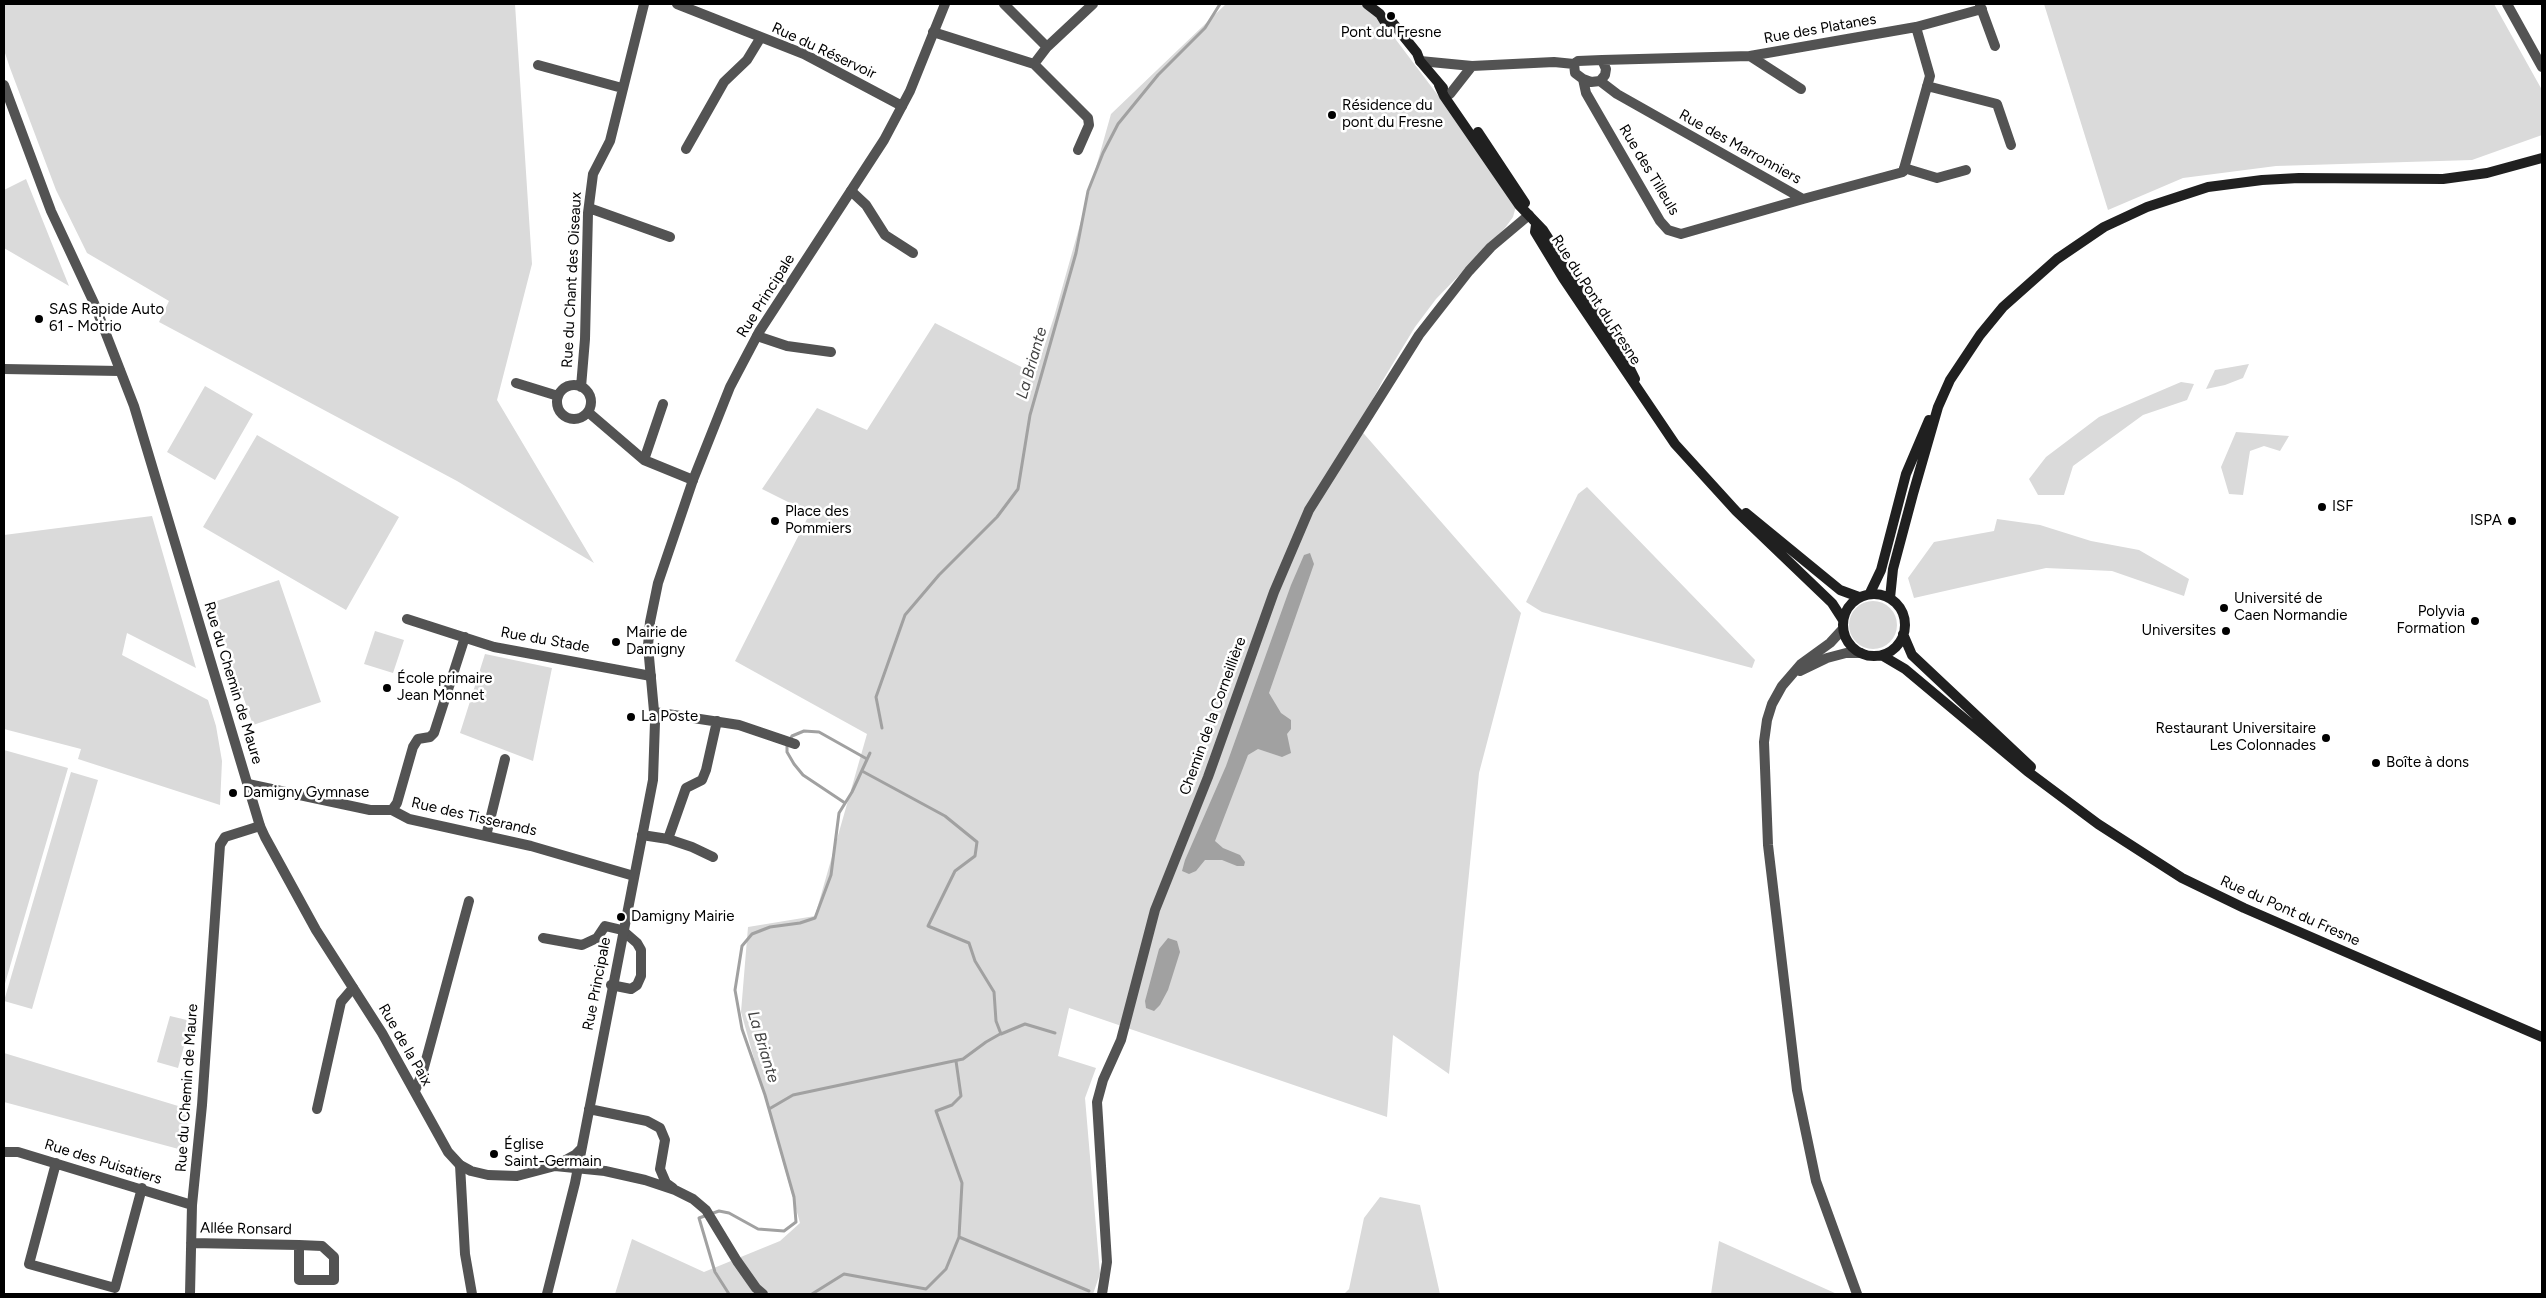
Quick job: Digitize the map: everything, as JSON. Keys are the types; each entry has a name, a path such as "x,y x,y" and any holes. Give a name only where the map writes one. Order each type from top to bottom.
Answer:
{"main road":[{"name":"Rue du Pont du Fresne","path":"1367,4 1392,22 1417,53 1420,61 1439,85 1450,94 1525,202 1527,212"},
{"name":"Rue du Pont du Fresne","path":"1439,85 1444,96 1510,192 1536,225 1535,232 1675,444 1736,511 1832,603 1843,625"},
{"path":"1870,594 1882,570 1906,474 1918,443 1938,407 1950,380 1980,336 2003,307 2033,278 2058,258 2104,227 2147,207 2208,187 2262,180 2443,179 2487,173 2542,158"},
{"path":"1890,598 1893,569 1938,407"},
{"name":"Rue du Pont du Fresne","path":"1715,488 1840,590 1859,597"},
{"path":"1870,594 1890,598 1898,604 1904,616 1903,634 1898,643 1883,656 1861,653 1851,647 1843,625 1850,603 1859,597 1870,594"},
{"name":"Rue du Pont du Fresne","path":"1903,634 1912,655 2024,759 2042,781"},
{"name":"Rue du Pont du Fresne","path":"1883,656 1905,669 2027,771 2098,824 2182,878 2244,908 2542,1037"}],"street":[{"name":"Rue du Chant des Oiseaux","path":"581,386 585,338 589,208 593,174 610,141 644,4"},
{"name":"Rue du Réservoir","path":"677,4 804,54 902,106"},
{"name":"Rue Principale","path":"547,1294 561,1241 581,1149 652,780 654,712 650,676 650,622 658,583 693,480 730,387 757,336 884,140 902,106 945,4"},
{"path":"1004,4 1047,47"},
{"path":"1034,64 1047,47 1093,4"},
{"path":"2507,4 2542,67"},
{"path":"1981,6 1995,46"},
{"name":"Rue des Platanes","path":"1602,60 1750,56 1916,27 1981,6"},
{"path":"1916,27 1930,76 1904,168 1937,178 1966,170"},
{"path":"934,32 1034,64 1088,118 1089,125 1078,150"},
{"path":"686,149 724,82 747,60 760,37"},
{"name":"Rue des Platanes","path":"1750,56 1801,89"},
{"path":"1420,61 1472,66 1554,62 1574,64 1578,60 1602,60 1606,69 1600,81 1591,82 1575,73 1574,64"},
{"path":"538,66 622,88"},
{"path":"1450,94 1472,66"},
{"name":"Rue des Tilleuls","path":"1583,79 1586,94 1660,221 1668,230 1681,234 1803,199"},
{"name":"Rue des Marronniers","path":"1600,81 1617,94 1803,199 1900,174 1904,168"},
{"name":"Rue du Chemin de Maure","path":"4,85 51,211 94,303 134,406 260,826 225,836 220,845 202,1105 192,1204 190,1294"},
{"path":"1928,86 1997,104 2011,145"},
{"path":"851,191 866,205 886,235 913,253"},
{"path":"589,208 670,236"},
{"name":"Chemin de la Corneillière","path":"1102,1294 1106,1262 1097,1102 1103,1080 1121,1040 1155,910 1208,777 1274,592 1309,510 1419,334 1469,271 1527,212"},
{"path":"757,336 787,346 831,352"},
{"path":"4,368 120,371"},
{"path":"516,383 558,396"},
{"path":"570,386 581,386 591,398 588,412 580,419 568,418 559,411 558,396 570,386"},
{"path":"644,460 663,404"},
{"path":"588,412 644,460 693,480"},
{"name":"Rue du Stade","path":"407,619 494,647 650,676"},
{"path":"1843,625 1830,643 1801,664 1782,686 1766,720 1764,742 1768,845 1797,1090 1816,1181 1857,1294"},
{"path":"392,810 397,803 413,747 418,739 430,737 434,733 465,637"},
{"path":"1794,673 1827,658 1846,653 1861,653"},
{"path":"654,712 739,725 795,744"},
{"path":"668,839 686,788 702,780 717,721"},
{"path":"486,836 505,759"},
{"name":"Rue des Tisserands","path":"248,784 370,810 392,810 409,819 532,846 634,876"},
{"name":"Rue de la Paix","path":"260,826 316,930 382,1033 448,1152 460,1165"},
{"path":"642,835 668,839 692,846 713,857"},
{"path":"415,1091 423,1071 469,901"},
{"path":"544,938 582,945 597,938 605,926 622,930 637,943 641,950 641,976 637,985 631,989 612,986"},
{"path":"318,1109 341,1002 353,988"},
{"path":"589,1109 648,1122 660,1128 665,1140 660,1169 666,1183 703,1206 737,1261 756,1288 764,1294"},
{"path":"460,1165 471,1171 488,1175 517,1176 555,1166 575,1155 581,1149"},
{"name":"Rue des Puisatiers","path":"4,1152 18,1152 192,1204"},
{"path":"56,1163 29,1264 115,1288 142,1188"},
{"path":"460,1165 465,1254 472,1294"},
{"path":"555,1166 577,1167 645,1180 675,1190"},
{"path":"645,1180 660,1169"},
{"name":"Allée Ronsard","path":"191,1243 300,1245 322,1246 334,1257 334,1280 299,1280 300,1245"}],"shaded area":[{"path":"4,4 515,4 532,264 497,400 594,563 457,481 159,322 169,301 87,253 56,190 4,50"},
{"path":"1226,4 1369,4 1458,122 1516,206 1513,217 1505,228 1436,299 1415,327 1383,380 1358,427 1521,613 1479,773 1449,1074 1393,1035 1387,1117 1069,1008 1058,1056 1096,1068 1085,1098 1100,1274 1093,1294 615,1294 632,1239 704,1272 780,1241 800,1223 741,1012 748,927 815,916 867,734 735,661 810,513 762,489 817,408 867,430 935,323 1035,374 1054,317 1111,114"},
{"path":"2044,4 2494,4 2542,90 2542,135 2472,160 2276,166 2183,178 2108,210"},
{"path":"26,179 69,286 4,248 4,190"},
{"path":"2249,364 2243,378 2225,385 2206,389 2215,370"},
{"path":"2181,382 2194,384 2187,400 2143,415 2073,466 2064,495 2038,495 2029,479 2046,457 2099,417"},
{"path":"205,386 253,414 215,480 167,452"},
{"path":"2236,432 2289,436 2280,451 2264,446 2250,451 2243,495 2229,494 2221,467"},
{"path":"257,435 399,517 346,610 203,527"},
{"path":"1587,487 1755,660 1752,668 1542,612 1526,602 1578,494"},
{"path":"152,516 196,668 127,633 122,655 208,700 216,726 222,761 220,805 78,759 81,749 4,729 4,535"},
{"path":"1997,519 2040,525 2091,541 2139,550 2189,579 2184,596 2112,571 2046,568 1914,598 1908,578 1934,542 1994,531"},
{"path":"1310,553 1314,564 1269,693 1281,713 1291,720 1291,729 1287,734 1291,753 1282,757 1258,749 1248,755 1215,841 1223,848 1240,855 1245,862 1244,866 1237,866 1222,860 1205,860 1196,871 1189,874 1182,871 1185,860 1226,766 1291,585 1304,555"},
{"path":"279,580 321,702 253,725 211,603"},
{"path":"1868,601 1878,601 1890,608 1897,620 1897,630 1890,642 1878,649 1868,649 1860,645 1853,638 1849,630 1849,620 1853,612 1860,605"},
{"path":"375,631 404,640 393,673 364,664"},
{"path":"485,654 552,668 533,761 460,733"},
{"path":"4,750 68,768 4,987"},
{"path":"71,772 98,780 32,1009 4,1001"},
{"path":"1168,938 1177,941 1180,952 1168,990 1160,1005 1154,1011 1146,1008 1145,1001 1159,949"},
{"path":"170,1016 191,1021 178,1068 157,1062"},
{"path":"4,1053 188,1109 186,1151 4,1102"},
{"path":"1380,1197 1420,1205 1440,1294 1344,1294 1349,1289 1364,1218"},
{"path":"1719,1241 1837,1294 1711,1294"}],"waterway":[{"name":"La Briante","path":"882,728 876,697 905,615 939,575 997,517 1018,489 1030,415 1076,253 1088,191 1103,153 1118,124 1158,75 1205,28 1220,4"},
{"path":"845,803 803,775 787,752 787,746 792,736 804,731 819,732 867,759"},
{"name":"La Briante","path":"729,1294 715,1272 699,1218 719,1211 729,1213 758,1229 784,1231 796,1222 794,1197 765,1095 742,1029 735,990 742,946 752,934 770,927 800,923 815,918 831,875 839,813 852,792 870,753"},
{"path":"862,771 945,816 977,842 975,856 955,871 928,926 969,943 975,961 994,992 996,1021 1001,1034 1025,1024 1055,1033"},
{"path":"769,1109 793,1095 963,1059 1000,1034"},
{"path":"812,1294 844,1274 926,1289 946,1269 959,1237 962,1183 936,1111 952,1105 961,1096 956,1061"},
{"path":"959,1237 1089,1291"}],"place":[{"name":"Pont du Fresne","path":"1391,16"},
{"name":"Résidence du pont du Fresne","path":"1332,115"},
{"name":"SAS Rapide Auto 61 - Motrio","path":"39,319"},
{"name":"ISF","path":"2322,507"},
{"name":"Place des Pommiers","path":"775,521"},
{"name":"ISPA","path":"2512,521"},
{"name":"Université de Caen Normandie","path":"2224,608"},
{"name":"Polyvia Formation","path":"2475,621"},
{"name":"Universites","path":"2226,631"},
{"name":"Mairie de Damigny","path":"616,642"},
{"name":"École primaire Jean Monnet","path":"387,688"},
{"name":"La Poste","path":"631,717"},
{"name":"Restaurant Universitaire Les Colonnades","path":"2326,738"},
{"name":"Boîte à dons","path":"2376,763"},
{"name":"Damigny Gymnase","path":"233,793"},
{"name":"Damigny Mairie","path":"621,917"},
{"name":"Église Saint-Germain","path":"494,1154"}]}
